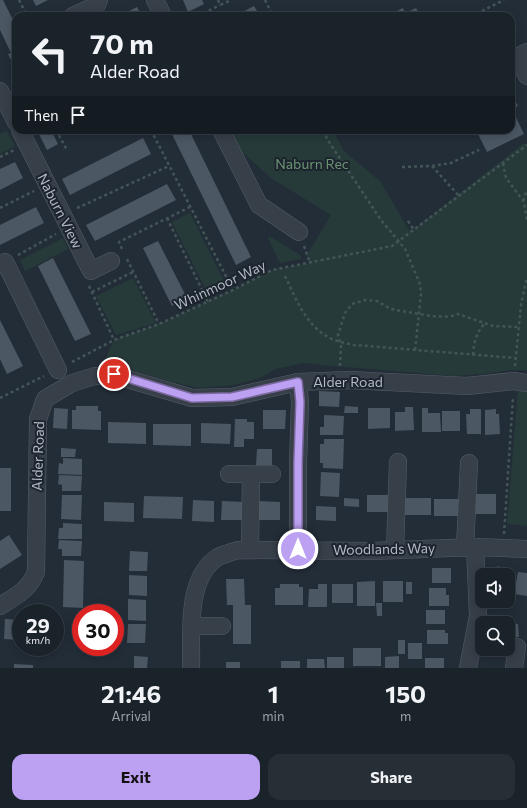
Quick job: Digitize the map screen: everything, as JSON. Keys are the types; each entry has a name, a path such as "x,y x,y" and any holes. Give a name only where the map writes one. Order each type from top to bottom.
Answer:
{"street":[{"path":"82,12 97,5 99,0"},
{"path":"155,0 161,12"},
{"path":"527,52 517,57 527,76"},
{"path":"0,91 12,114"},
{"name":"Naburn View","path":"22,134 91,271"},
{"path":"223,134 259,205 299,232"},
{"path":"91,271 111,261"},
{"path":"5,262 58,370"},
{"name":"Alder Road","path":"0,606 25,590 32,582 36,572 38,419 45,399 72,383 95,376 114,374 192,398 232,397 298,382 339,380 467,386 520,382"},
{"path":"298,382 300,402 298,549"},
{"path":"395,550 398,462"},
{"path":"468,668 478,616 470,548 469,463"},
{"path":"229,474 272,474"},
{"path":"250,550 251,474"},
{"name":"Woodlands Way","path":"191,668 192,606 199,579 209,564 218,557 238,550 298,549 372,551 470,548 527,549"},
{"path":"192,626 222,626"},
{"path":"514,668 517,647"}],"path":[{"path":"19,0 25,12"},
{"path":"218,0 220,5"},
{"path":"206,12 231,0"},
{"path":"265,0 271,12"},
{"path":"482,11 504,0"},
{"path":"58,134 67,150"},
{"path":"153,134 233,290"},
{"path":"325,134 327,139 381,220 405,249 420,284 422,294 415,351"},
{"name":"Whinmoor Way","path":"0,398 58,370 114,340 159,324 208,302 272,270 392,246 526,147"},
{"path":"402,167 432,166 451,163 479,150"},
{"path":"503,163 506,178 523,202 527,221"},
{"path":"5,262 66,221 169,166"},
{"path":"432,166 459,196"},
{"path":"0,208 47,184"},
{"path":"523,202 527,190"},
{"path":"159,324 119,242 190,207"},
{"path":"167,218 208,302"},
{"path":"408,221 414,230"},
{"path":"91,271 87,281 114,340"},
{"path":"92,292 133,272"},
{"path":"285,276 306,317 317,330 330,339 354,345 516,358"},
{"path":"498,568 503,548 520,382 516,358 521,305 527,277"},
{"path":"339,380 341,346 338,336 341,325 345,313 352,304 365,300 376,301 389,308 444,318 453,317 458,314 493,326 519,326"},
{"path":"473,355 474,342 479,330 485,323"}],"green space":[{"path":"7,131 15,146 0,154 0,134"},
{"name":"Naburn Rec","path":"231,134 335,134 344,151 380,181 410,232 524,143 527,145 527,370 511,370 453,376 303,363 276,369 260,378 234,385 199,388 172,382 114,365 103,364 114,340 159,324 233,290 272,270 310,263 307,255 331,215 271,178 225,137"},
{"path":"190,213 226,285 208,294 172,222"},
{"path":"269,236 300,255 301,259 280,263 268,238"},
{"path":"63,238 68,249 25,271 20,260"},
{"path":"133,278 156,323 116,335 96,296"},
{"path":"518,388 527,390 527,526 507,524"}],"building":[{"path":"0,0 3,0 12,18 12,62 8,54 11,53 0,30"},
{"path":"33,0 48,0 36,6"},
{"path":"183,0 202,0 204,4 188,12"},
{"path":"254,6 258,12 243,12"},
{"path":"137,7 140,12 127,12"},
{"path":"403,8 405,12 395,12"},
{"path":"416,8 418,12 407,12"},
{"path":"515,100 518,106 515,108"},
{"path":"515,115 524,134 487,152 478,134 515,134"},
{"path":"39,134 53,134 58,144 47,150"},
{"path":"172,134 191,134 251,257 236,265"},
{"path":"143,138 151,154 70,195 62,179"},
{"path":"15,162 23,178 0,190 0,169"},
{"path":"167,184 176,200 95,241 86,225"},
{"path":"36,207 44,223 0,245 0,225"},
{"path":"158,241 187,298 172,306 143,248"},
{"path":"53,258 91,334 75,341 38,266"},
{"path":"0,320 23,366 7,374 0,359"},
{"path":"319,391 340,392 339,407 319,406"},
{"path":"76,406 98,406 98,411 101,411 101,430 72,429 72,410 76,410"},
{"path":"345,406 358,407 358,413 344,413"},
{"path":"405,407 413,407 414,430 395,431 395,412 405,412"},
{"path":"54,408 68,409 67,429 53,428"},
{"path":"368,408 390,408 390,428 368,429"},
{"path":"422,408 428,408 428,413 440,413 441,432 422,432"},
{"path":"470,409 481,409 481,434 467,434 466,414 470,414"},
{"path":"496,409 496,414 499,414 500,434 485,435 485,410"},
{"path":"263,410 286,410 285,429 263,429"},
{"path":"442,411 460,411 460,431 442,431"},
{"path":"324,415 344,416 343,435 320,435 320,427 324,427"},
{"path":"235,419 247,419 247,422 254,422 254,439 244,439 244,447 234,447"},
{"path":"108,422 146,423 146,444 108,443"},
{"path":"201,423 231,424 230,444 201,443"},
{"path":"153,424 191,424 191,446 153,445"},
{"path":"324,439 344,439 343,469 323,468 323,463 320,463 320,444 324,444"},
{"path":"61,448 76,449 75,457 61,457"},
{"path":"257,449 272,449 272,465 256,465"},
{"path":"63,458 82,459 82,475 58,474 59,463 63,464"},
{"path":"0,468 11,468 11,511 0,511"},
{"path":"321,472 340,473 339,497 320,496"},
{"path":"59,475 82,476 81,491 62,491 62,485 58,484"},
{"path":"474,494 496,494 496,514 474,514"},
{"path":"62,495 82,495 81,520 61,519"},
{"path":"367,495 395,495 395,512 367,512"},
{"path":"144,496 183,497 182,519 143,518"},
{"path":"344,498 359,499 359,507 344,506"},
{"path":"403,498 431,498 431,515 404,515"},
{"path":"434,499 461,499 461,516 434,516"},
{"path":"193,500 214,501 214,522 192,521"},
{"path":"222,501 245,502 245,520 221,520"},
{"path":"257,501 280,502 280,520 257,520"},
{"path":"104,502 134,503 134,522 104,521"},
{"path":"316,506 336,507 336,521 316,520"},
{"path":"63,523 82,524 82,539 58,539 59,528 63,528"},
{"path":"9,535 22,555 0,569 0,541"},
{"path":"59,540 82,541 81,556 62,556 62,549 58,549"},
{"path":"130,551 148,552 147,571 129,571"},
{"path":"64,560 84,561 83,604 72,604 72,607 64,607"},
{"path":"432,568 451,568 451,583 432,583"},
{"path":"518,572 527,573 527,596 515,594"},
{"path":"129,575 147,576 147,596 129,595"},
{"path":"226,579 244,579 245,605 251,605 251,644 233,644 233,605 227,605"},
{"path":"375,581 375,606 357,606 357,582"},
{"path":"383,581 403,581 403,602 383,602"},
{"path":"406,582 412,582 412,594 406,594"},
{"path":"280,584 299,584 299,587 303,587 303,605 275,605 275,588 280,588"},
{"path":"318,584 327,584 327,607 308,607 309,589 318,589"},
{"path":"332,584 353,584 353,603 332,603"},
{"path":"429,588 446,588 446,595 449,595 449,606 429,606"},
{"path":"128,599 146,600 146,621 128,620"},
{"path":"376,603 382,603 382,616 377,616"},
{"path":"426,610 445,610 445,624 426,624"},
{"path":"5,619 12,619 12,639 4,639"},
{"path":"128,624 146,624 145,643 127,643"},
{"path":"515,624 518,624 519,637 515,637"},
{"path":"427,630 445,630 445,633 448,633 448,644 427,644"},
{"path":"398,640 405,640 405,654 398,654"},
{"path":"408,643 422,643 422,659 408,659"},
{"path":"353,648 381,648 381,666 353,666"},
{"path":"134,656 148,657 147,668 134,668"},
{"path":"399,656 399,668 385,668 385,657"},
{"path":"327,657 344,657 344,668 327,668"},
{"path":"425,658 444,658 444,668 425,668"},
{"path":"307,659 324,659 325,668 307,668"},
{"path":"281,661 300,661 300,668 281,668"},
{"path":"226,662 240,662 240,668 226,668"},
{"path":"14,664 33,665 33,668 14,668"}],"route":[{"path":"114,374 192,398 232,397 298,382 300,402 298,549"}]}
